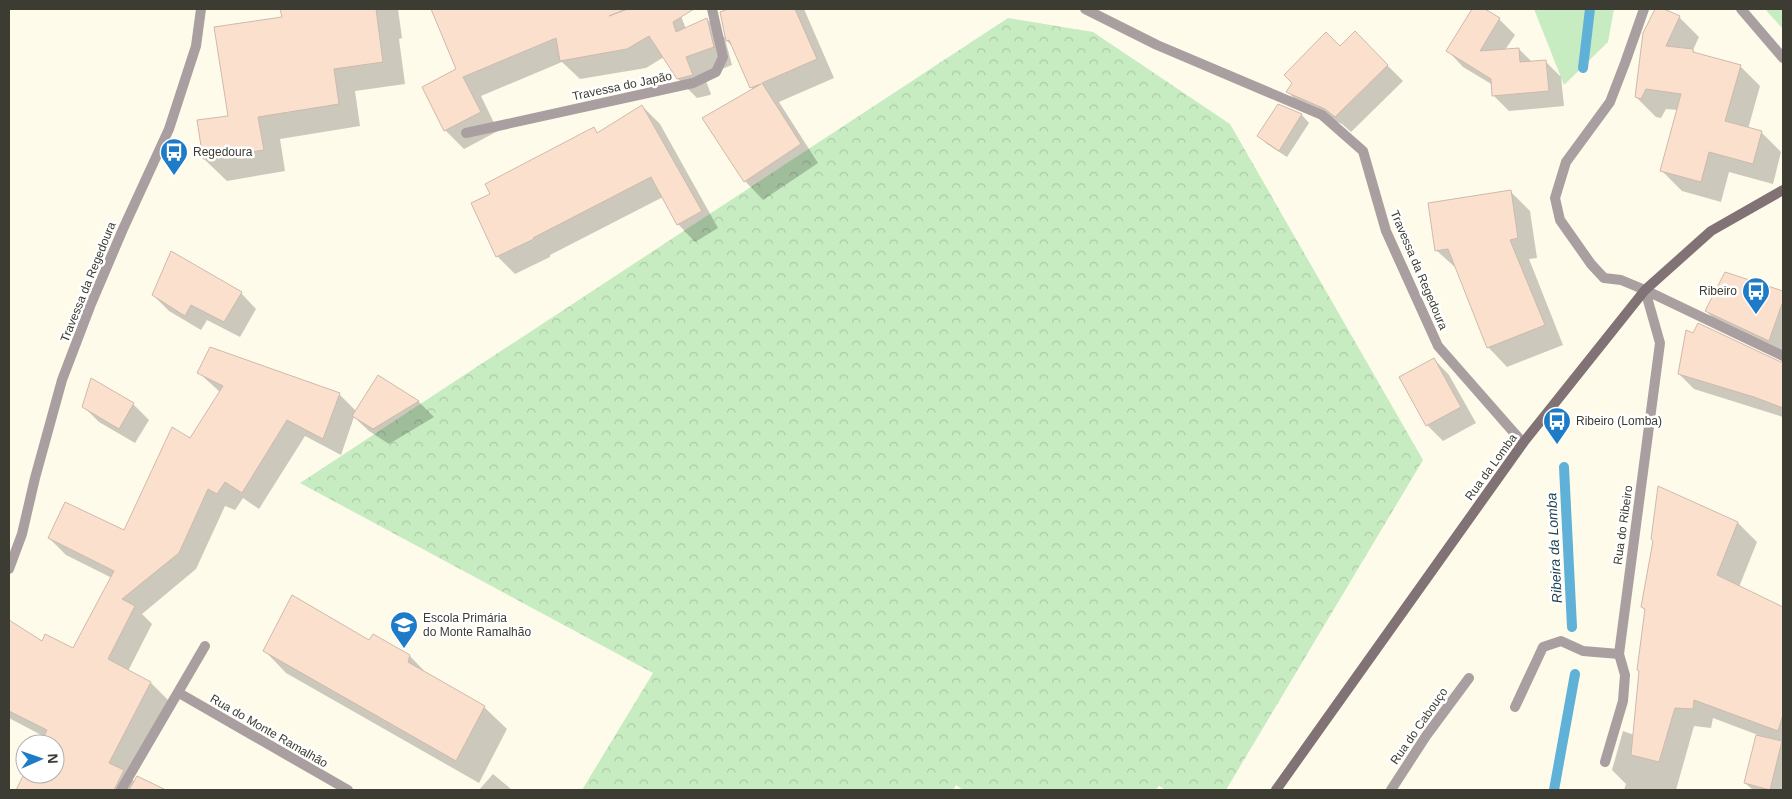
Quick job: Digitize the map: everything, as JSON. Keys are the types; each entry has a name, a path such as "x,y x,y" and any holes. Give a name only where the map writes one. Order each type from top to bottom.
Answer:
{"main road":[{"name":"Rua da Lomba","path":"1276,790 1523,443 1645,290 1711,231 1783,190"}],"street":[{"name":"Travessa da Regedoura","path":"9,569 22,534 62,380 91,304 169,129 196,46 201,9"},
{"name":"Travessa do Japão","path":"466,133 693,83 716,72 724,57 712,9"},
{"name":"Travessa da Regedoura","path":"1085,9 1157,45 1322,115 1363,151 1386,231 1438,346 1523,443"},
{"path":"1644,9 1610,102 1566,162 1555,198 1560,220 1591,264 1604,278 1621,280 1645,290 1783,356"},
{"path":"1741,9 1783,58"},
{"name":"Rua do Ribeiro","path":"1605,762 1623,701 1625,675 1619,654 1660,343 1645,290"},
{"path":"1515,707 1543,647 1561,641 1583,651 1619,654"},
{"path":"121,790 179,694 205,646"},
{"name":"Rua do Cabouço","path":"1391,790 1426,736 1469,678"},
{"name":"Rua do Monte Ramalhão","path":"179,694 348,790"}],"green space":[{"path":"1534,9 1614,9 1608,42 1564,85"},
{"path":"1765,9 1783,9 1783,29"},
{"path":"1008,18 1093,32 1230,124 1423,460 1226,790 1166,790 1159,786 1156,790 963,790 956,785 953,790 582,790 653,673 300,483"}],"building":[{"path":"280,9 376,9 383,62 334,69 339,104 258,117 264,150 203,159 197,120 228,116 214,27 282,17"},
{"path":"431,9 626,9 609,16 628,9 694,9 673,22 676,32 707,18 714,47 686,57 693,75 677,79 649,36 627,49 560,61 556,38 463,77 481,112 444,131 422,87 456,69"},
{"path":"728,9 795,9 817,59 762,83 801,144 744,182 702,118 761,84 750,88 729,40 726,41 720,12"},
{"path":"1472,9 1485,9 1500,18 1480,51 1519,48 1520,62 1546,60 1549,91 1492,96 1491,79 1446,51"},
{"path":"1655,9 1664,9 1680,16 1666,46 1693,49 1693,52 1741,65 1725,121 1762,131 1753,164 1709,152 1701,182 1660,171 1681,94 1646,89 1641,99 1635,97 1643,33"},
{"path":"1355,31 1388,65 1335,117 1325,109 1286,92 1292,83 1284,75 1326,32 1340,46"},
{"path":"1278,104 1302,114 1279,151 1257,136"},
{"path":"642,105 702,211 677,225 651,177 496,257 471,203 490,194 485,184 594,127 597,133"},
{"path":"1511,190 1518,238 1510,240 1545,325 1487,348 1448,249 1435,251 1428,203"},
{"path":"171,251 242,292 224,322 191,305 185,316 152,295"},
{"path":"1725,272 1783,291 1783,301 1769,341 1705,311"},
{"path":"1698,323 1783,363 1783,408 1754,397 1678,374 1686,330 1693,333"},
{"path":"210,347 340,393 323,439 287,420 242,493 225,482 217,494 208,489 179,553 122,599 135,606 108,659 151,682 109,763 124,770 114,790 16,790 19,784 65,784 65,734 45,734 47,730 9,711 9,620 42,641 45,634 73,648 114,571 48,538 65,502 124,530 172,427 190,438 223,386 197,373"},
{"path":"1434,358 1461,407 1426,426 1399,377"},
{"path":"378,375 419,401 373,429 352,416"},
{"path":"91,378 134,403 119,429 82,407"},
{"path":"1658,486 1738,522 1717,575 1783,607 1783,715 1778,731 1694,700 1693,709 1675,708 1659,762 1631,755 1639,671 1637,670 1645,609 1641,607 1653,541 1651,539"},
{"path":"292,595 369,640 373,634 410,655 408,662 485,706 456,761 263,651"},
{"path":"1756,735 1782,741 1770,790 1744,783"},
{"path":"137,776 166,790 129,790"}],"waterway":[{"name":"Ribeira da Lomba","path":"1583,68 1590,9"},
{"name":"Ribeira da Lomba","path":"1564,467 1572,627"},
{"name":"Ribeira da Lomba","path":"1554,790 1575,674"}],"place":[{"name":"Regedoura","path":"174,176"},
{"name":"Ribeiro","path":"1756,315"},
{"name":"Ribeiro (Lomba)","path":"1557,445"},
{"name":"Escola Primária do Monte Ramalhão","path":"404,649"}]}
